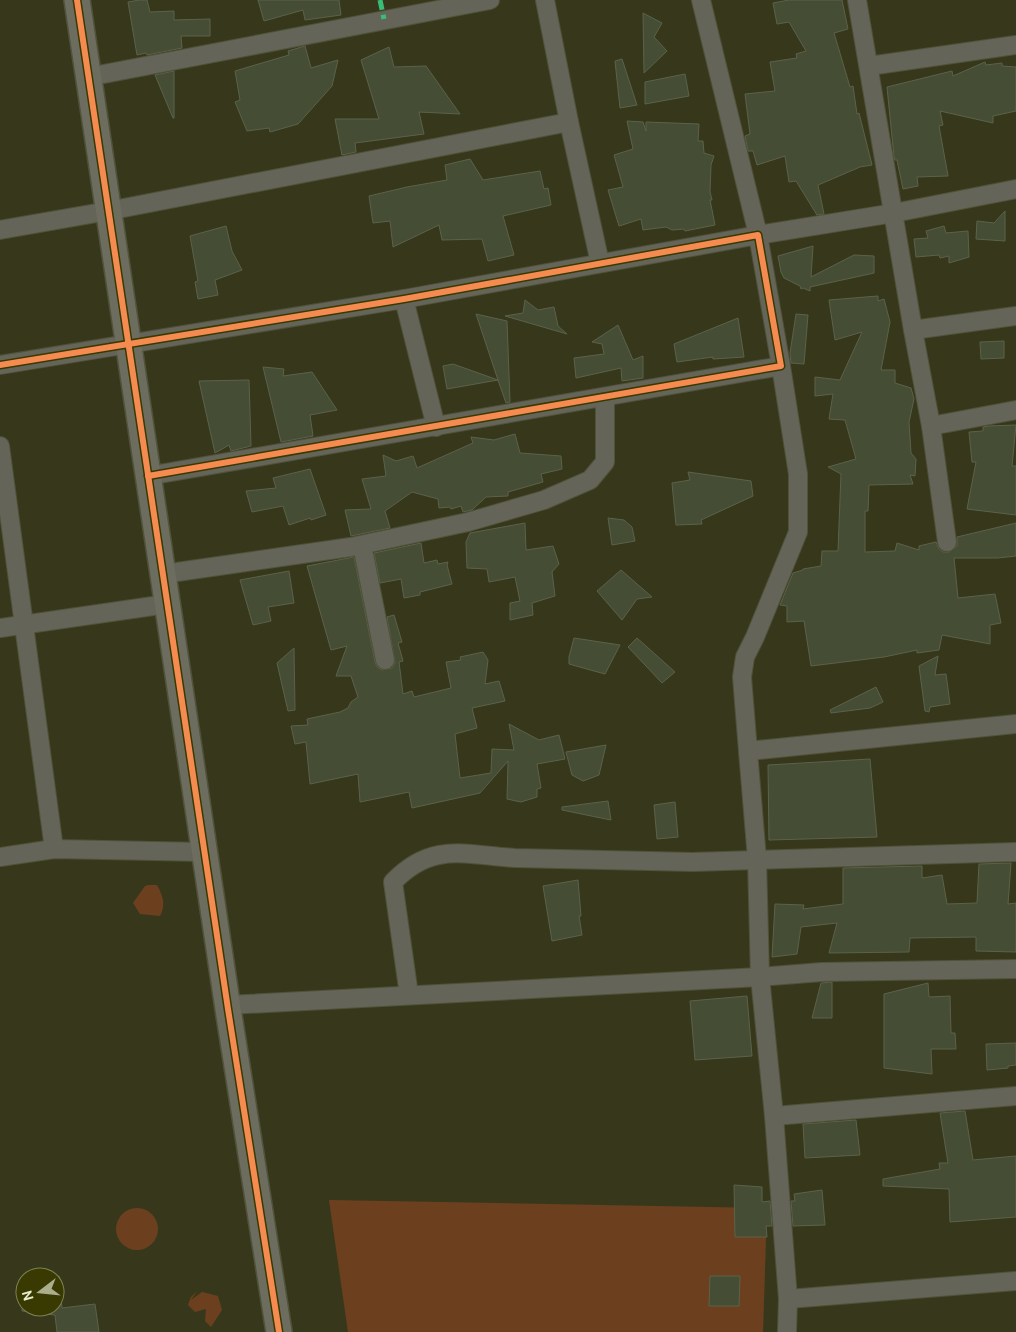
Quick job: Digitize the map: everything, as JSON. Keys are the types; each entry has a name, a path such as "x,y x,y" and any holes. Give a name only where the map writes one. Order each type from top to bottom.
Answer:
{"street":[{"path":"77,0 204,852 279,1332"},
{"path":"88,77 490,0"},
{"path":"545,0 600,264"},
{"path":"701,0 758,235 798,474 798,532 745,657 742,677 757,859 760,977 774,1116 788,1299 787,1332"},
{"path":"857,0 931,426 947,542"},
{"path":"869,66 1016,45"},
{"path":"0,230 569,122"},
{"path":"0,365 404,299 758,235 894,213 1016,189"},
{"path":"404,299 436,427"},
{"path":"913,330 1016,316"},
{"path":"148,476 781,366"},
{"path":"163,574 362,545 477,519 544,500 590,480 605,462 606,397"},
{"path":"931,426 1016,410"},
{"path":"0,446 54,849"},
{"path":"362,545 385,660"},
{"path":"0,628 167,604"},
{"path":"748,752 1016,724"},
{"path":"0,856 54,849 204,852"},
{"path":"409,995 393,882 402,872 421,860 441,854 461,852 534,859 693,862 1016,852"},
{"path":"228,1005 832,972 1016,969"},
{"path":"774,1116 1016,1096"},
{"path":"788,1299 1016,1281"}],"shaded area":[{"path":"157,885 161,893 163,904 160,916 140,914 133,903 145,886"},
{"path":"329,1200 767,1208 763,1332 348,1332"},
{"path":"137,1208 152,1214 158,1229 152,1244 137,1250 122,1244 116,1229 122,1214"},
{"path":"197,1291 191,1300 202,1292 218,1296 222,1310 211,1327 205,1321 206,1309 195,1312 188,1305 191,1297"}],"building":[{"path":"147,0 150,12 174,11 174,20 210,19 210,36 181,36 182,48 147,55 146,53 137,55 128,2"},
{"path":"258,0 339,0 341,15 305,20 303,10 264,21"},
{"path":"789,0 842,0 848,29 834,33 850,87 853,86 857,114 859,113 872,165 860,167 818,185 824,214 817,215 796,181 789,182 785,156 757,165 753,151 748,151 745,136 750,134 745,94 775,91 770,62 797,58 796,54 806,51 789,22 777,24 773,3"},
{"path":"643,13 662,23 654,37 667,51 644,73"},
{"path":"305,46 311,68 338,60 332,86 298,124 270,132 269,128 247,131 235,102 240,100 235,71 289,55 288,51"},
{"path":"389,47 394,67 426,66 460,114 419,112 424,134 355,143 356,152 342,155 335,119 379,119 361,60"},
{"path":"622,59 637,105 620,108 615,61"},
{"path":"985,62 986,65 1002,63 1002,66 1016,67 1016,111 993,116 993,123 940,111 943,125 939,126 948,176 917,177 918,186 903,189 897,160 894,157 887,87 952,71 953,76"},
{"path":"174,71 174,118 173,118 155,75"},
{"path":"685,74 689,96 645,104 645,82"},
{"path":"627,121 643,122 646,131 646,122 699,124 698,141 703,141 704,153 714,156 711,165 710,192 712,200 710,200 715,225 685,231 684,229 672,230 666,227 643,230 641,219 619,226 608,190 623,187 614,155 633,149"},
{"path":"470,159 483,180 540,171 544,189 548,188 551,205 503,216 514,255 488,261 482,239 442,240 439,225 393,247 390,221 373,223 369,196 447,180 445,165"},
{"path":"1005,211 1005,241 976,239 977,221 994,223"},
{"path":"226,226 232,251 242,270 215,280 218,295 198,299 195,282 198,281 190,236"},
{"path":"944,226 946,233 968,231 969,257 949,263 949,256 940,258 939,255 916,257 914,239 928,238 926,231"},
{"path":"813,246 811,277 854,255 874,256 874,273 810,287 810,291 801,289 800,286 784,278 778,256"},
{"path":"878,296 878,301 884,299 890,322 881,370 895,370 895,383 911,388 914,399 909,422 911,453 916,459 915,476 910,475 913,484 869,485 868,511 865,511 865,552 895,551 897,543 919,550 919,546 936,542 939,549 943,552 949,552 957,546 957,537 1016,523 1016,556 954,558 958,598 995,594 1001,623 990,625 990,644 942,635 939,650 917,653 917,650 884,657 811,666 804,621 787,622 787,606 780,605 793,573 821,566 822,551 838,551 841,474 828,467 856,459 845,420 829,419 833,394 815,396 815,377 840,380 862,332 835,340 829,300"},
{"path":"525,300 538,310 554,307 558,326 567,334 505,316 523,313"},
{"path":"476,314 507,321 510,402 506,403"},
{"path":"796,314 808,315 804,364 791,363 790,353"},
{"path":"738,318 744,357 713,359 713,357 677,362 674,344"},
{"path":"618,325 633,360 643,356 643,378 622,381 621,368 576,378 574,358 604,354 602,344 592,342"},
{"path":"1004,341 1004,358 981,359 980,342"},
{"path":"453,364 498,380 447,389 443,366"},
{"path":"263,367 284,369 283,376 312,372 337,410 310,415 313,436 281,442"},
{"path":"249,380 251,446 231,451 229,445 215,453 199,381"},
{"path":"1016,425 1012,466 1016,466 1016,515 967,509 976,462 972,462 969,432 983,431 983,427 988,426"},
{"path":"515,434 520,453 561,456 562,469 541,474 543,482 508,492 508,496 486,497 472,510 463,512 461,506 451,509 450,507 439,508 438,499 412,492 385,511 390,528 351,536 345,510 371,509 362,479 386,476 383,455 396,461 413,456 417,468 473,443 471,437 494,440"},
{"path":"310,469 326,515 289,525 283,506 252,512 246,491 276,488 273,478"},
{"path":"688,472 751,481 753,496 701,520 702,524 676,525 672,483 690,480"},
{"path":"608,518 624,520 632,527 635,541 612,545"},
{"path":"525,523 526,550 553,546 559,564 552,572 555,596 532,603 533,615 510,620 510,603 520,601 515,577 489,582 487,569 467,568 466,542 470,533"},
{"path":"421,543 424,563 437,560 438,564 448,562 447,565 452,584 420,592 420,595 404,598 401,579 380,583 374,553"},
{"path":"354,557 375,662 377,667 382,670 392,668 395,663 387,617 394,615 402,642 398,643 403,661 399,662 403,694 412,691 414,697 451,688 446,662 461,660 460,657 483,652 488,660 485,684 499,681 505,701 472,708 477,728 455,734 460,778 491,773 492,749 514,750 509,724 539,740 559,735 565,759 537,764 541,788 537,789 537,797 521,802 507,799 508,761 480,793 412,808 409,792 360,802 358,774 310,784 306,742 295,744 291,726 308,725 307,719 340,712 348,708 351,702 358,697 351,676 336,676 347,646 331,650 307,566"},
{"path":"621,570 652,597 637,599 622,620 597,591"},
{"path":"289,571 294,603 268,607 271,621 253,625 240,580"},
{"path":"574,638 620,645 605,674 569,664"},
{"path":"637,638 675,672 662,683 628,647"},
{"path":"294,648 295,710 288,711 277,663"},
{"path":"938,656 935,675 946,674 950,704 930,707 929,712 925,711 919,666"},
{"path":"876,687 883,702 870,708 831,713 830,710"},
{"path":"606,745 599,775 583,781 572,775 566,752"},
{"path":"870,759 877,837 769,840 768,765"},
{"path":"608,801 611,820 562,810 562,807"},
{"path":"675,802 678,837 657,839 654,805"},
{"path":"1011,863 1008,904 1016,903 1016,952 976,951 976,937 910,938 909,952 829,953 837,923 801,927 797,954 772,957 775,904 804,905 803,909 843,904 843,868 922,866 922,878 942,875 947,904 977,903 979,864"},
{"path":"578,880 581,916 579,916 582,935 552,941 543,886"},
{"path":"832,982 832,1018 812,1018 821,983"},
{"path":"928,983 929,997 950,996 951,1033 955,1033 956,1049 931,1049 932,1074 884,1068 884,994"},
{"path":"747,996 752,1056 695,1060 690,1001"},
{"path":"1016,1043 1016,1065 1008,1066 1008,1068 987,1070 986,1044"},
{"path":"965,1111 973,1160 1016,1156 1016,1217 950,1222 949,1189 883,1186 883,1179 940,1169 939,1163 948,1163 940,1113"},
{"path":"856,1120 860,1155 805,1158 803,1124"},
{"path":"734,1185 762,1187 762,1202 770,1201 772,1226 766,1226 767,1237 735,1237"},
{"path":"822,1190 825,1225 793,1226 791,1201 795,1201 794,1194"},
{"path":"710,1276 740,1276 739,1306 709,1306"},
{"path":"95,1304 99,1332 57,1332 55,1317 65,1317 65,1308"}],"marked path":[{"path":"380,0 384,19"}],"cycle path":[{"path":"77,0 228,1009 279,1332"},
{"path":"0,365 404,299 758,235 781,366 148,476"}]}
